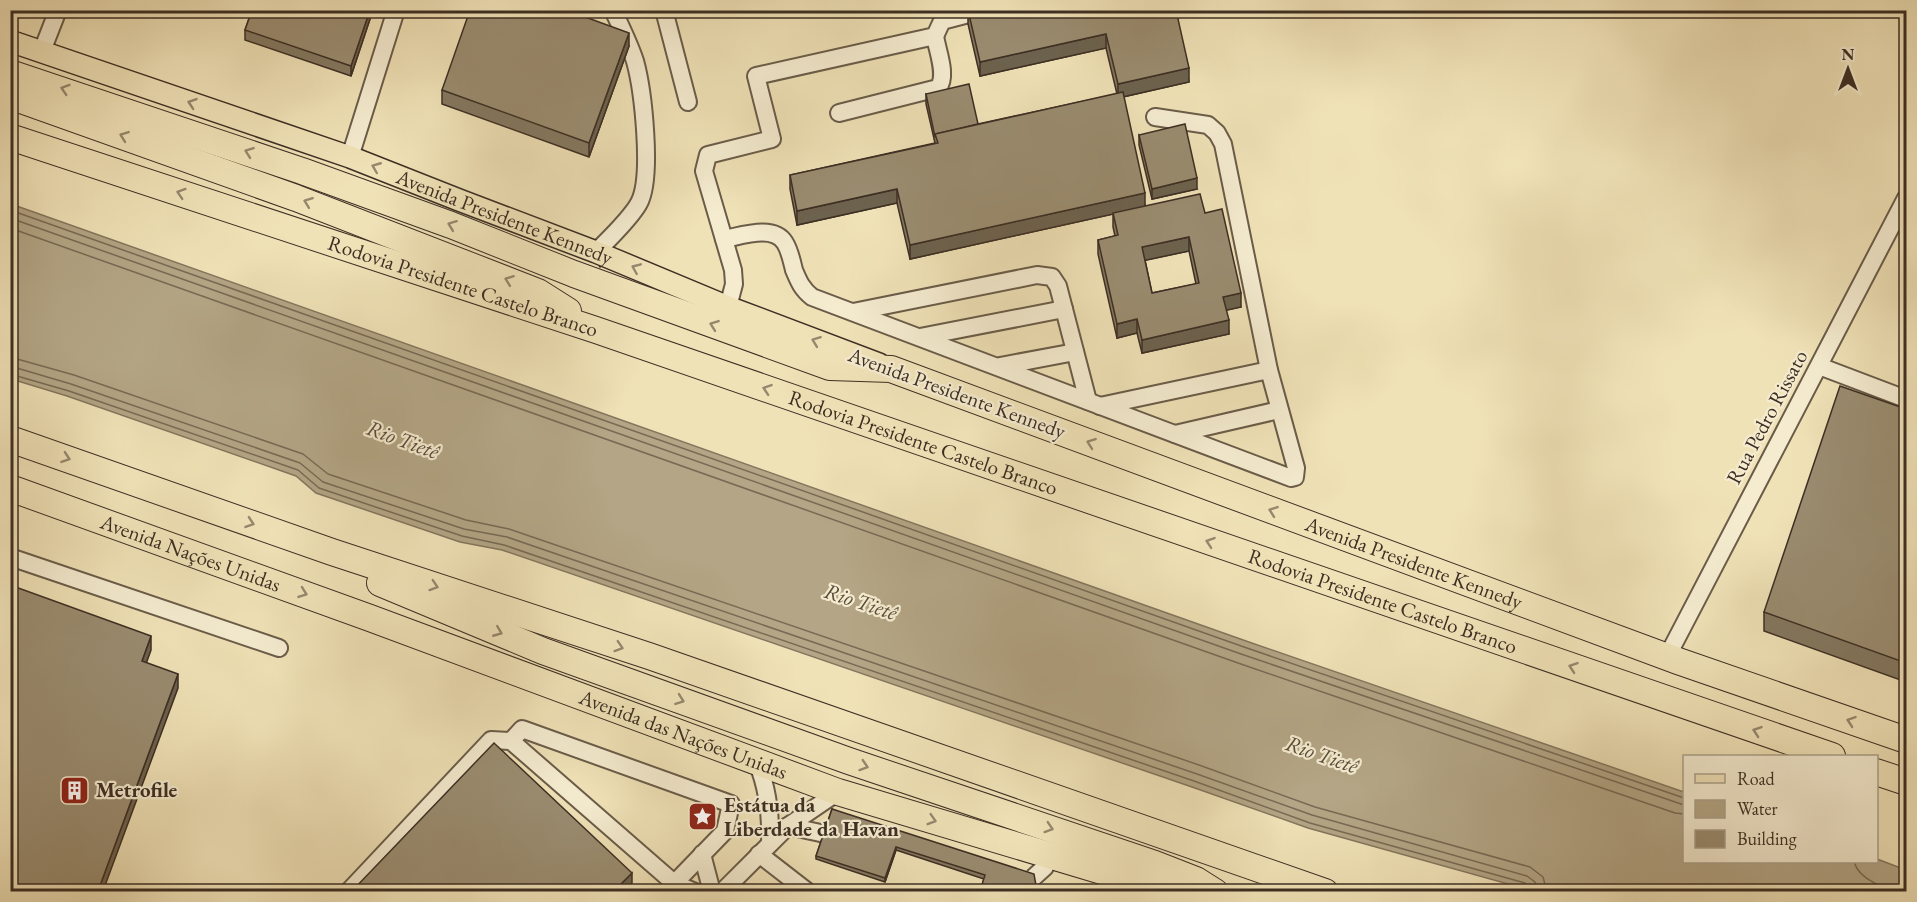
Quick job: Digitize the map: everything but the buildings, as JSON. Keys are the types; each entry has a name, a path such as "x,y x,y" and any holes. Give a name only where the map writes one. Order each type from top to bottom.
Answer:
{"highway":[{"path":"10,73 61,88 302,171 830,367 891,369"},
{"path":"10,96 296,198 538,292 596,330"},
{"name":"Rodovia Presidente Castelo Branco","path":"10,137 596,330 1829,755"},
{"name":"Avenida Presidente Kennedy","path":"891,369 1667,657 1906,740"},
{"path":"10,439 332,552 649,656 1325,891"},
{"name":"Avenida Nações Unidas","path":"10,488 370,618"},
{"path":"332,552 384,586 543,651 849,761 1155,864 1196,880 1215,891"},
{"name":"Avenida das Nações Unidas","path":"370,618 838,792 1172,891"},
{"path":"1878,773 1906,782"}],"main road":[{"name":"Avenida Presidente Kennedy","path":"10,41 350,156 596,252 728,307 891,369"}],"street":[{"path":"42,51 58,10"},
{"path":"350,156 396,10"},
{"path":"596,252 640,203 646,170 646,145 638,76 629,43 612,10"},
{"path":"664,10 688,102"},
{"path":"839,113 938,88 941,85 942,74 934,36 942,21 984,10"},
{"path":"728,307 735,278 705,177 705,166 708,155 772,139 756,76 934,36"},
{"path":"724,239 751,234 776,235 785,242 799,284 812,297 1291,478 1295,477 1296,468 1269,370 1223,144 1217,133 1208,126 1155,117"},
{"name":"Rua Pedro Rissato","path":"1667,657 1906,198"},
{"path":"853,312 1037,275 1052,277 1058,286 1075,352 1094,404"},
{"path":"920,338 1064,309"},
{"path":"999,367 1075,352"},
{"path":"1819,366 1906,399"},
{"path":"1094,404 1269,370"},
{"path":"1175,434 1279,410"},
{"path":"10,557 279,648"},
{"path":"512,741 522,729 731,804 725,831 670,887"},
{"path":"348,891 490,740 512,741 670,887 694,891"},
{"path":"757,762 767,791 770,813 765,848"},
{"path":"722,891 788,826 838,792"},
{"path":"788,826 825,834"},
{"path":"765,848 808,891"},
{"path":"702,854 712,891"},
{"path":"1034,877 1045,867 1050,855"}],"water":[{"name":"Rio Tietê","path":"11,204 1246,641 1683,792 1683,863 1878,863 1878,859 1906,870 1906,891 1533,891 1308,828 502,550 460,542 316,493 296,476 67,396 11,379"}],"place":[{"name":"Metrofile","path":"75,790"},
{"name":"Estátua da Liberdade da Havan","path":"703,817"}]}
